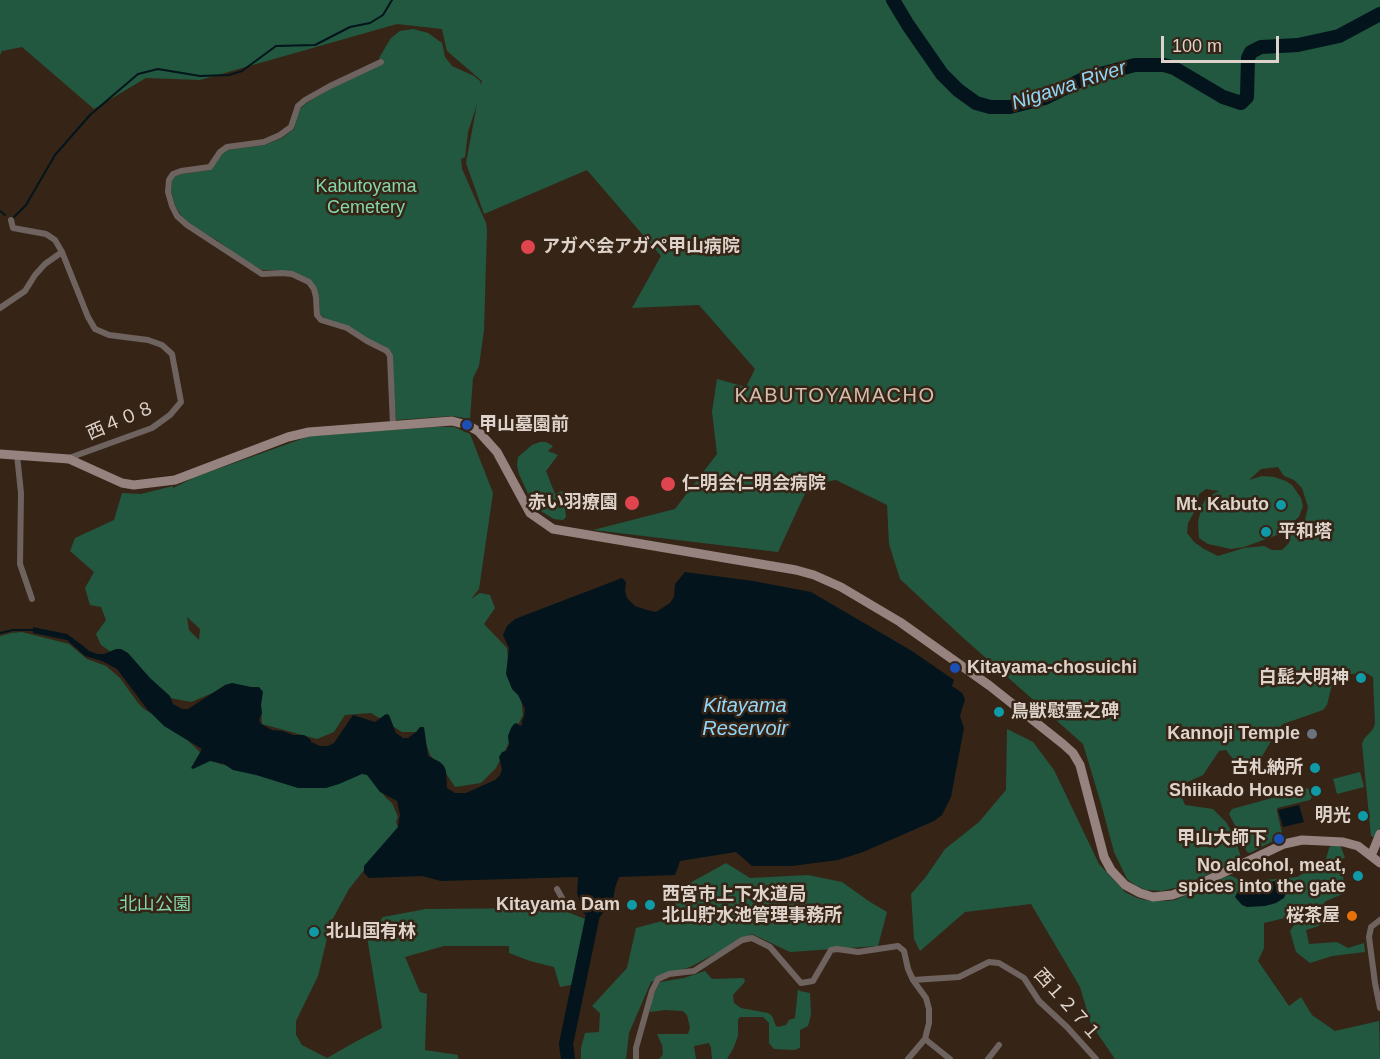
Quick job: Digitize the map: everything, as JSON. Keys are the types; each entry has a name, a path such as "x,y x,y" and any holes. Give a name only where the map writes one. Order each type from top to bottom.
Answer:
{"street":[{"path":"381,62 305,100 298,106 291,127 280,135 264,142 227,147 210,167 173,174 169,180 168,192 177,216 187,225 262,274 292,274 309,282 314,289 317,315 321,320 347,328 387,351 390,356 393,424"},
{"name":"西４０８","path":"11,220 13,228 46,234 55,240 63,252 88,317 95,329 109,335 148,340 162,345 172,354 181,402 170,415 152,428 69,459"},
{"path":"0,308 25,291 45,264 63,252"},
{"path":"1,452 69,459 122,483 134,485 175,480 288,437 309,432 452,421 467,425 478,431 497,452 530,513 553,529 796,570 841,587 900,622 990,686 1073,753 1080,765 1104,857 1111,870 1125,885 1140,893 1153,897 1172,896 1284,844 1302,840 1343,842 1358,846 1380,863"},
{"path":"17,455 21,493 20,564 32,600"},
{"path":"1371,856 1380,834"},
{"path":"557,888 562,898"},
{"path":"1380,920 1371,927 1369,937 1380,1008"},
{"path":"636,1059 636,1048 652,991 658,980 669,974 694,971 742,940 752,938 770,947 801,983 813,981 831,950 858,952 898,946 904,951 908,969 926,998 929,1009 929,1023 925,1039 908,1059"},
{"name":"西１２７１","path":"913,980 959,977 989,962 999,963 1024,978 1039,1001 1067,1026 1096,1059"},
{"path":"925,1039 950,1059"},
{"path":"988,1059 999,1045"}],"green space":[{"name":"Kabutoyama Cemetery","path":"0,0 1380,0 1380,827 1376,836 1371,836 1362,744 1375,724 1373,677 1366,673 1337,675 1333,680 1327,705 1323,710 1283,724 1260,760 1251,767 1240,768 1226,750 1219,751 1203,775 1181,785 1179,790 1185,805 1213,809 1226,822 1234,836 1241,857 1183,886 1162,891 1146,890 1127,879 1114,852 1083,744 900,579 889,544 887,505 836,480 809,485 778,552 593,530 675,509 717,454 712,412 717,379 746,387 755,369 699,305 632,308 661,256 587,170 484,214 466,163 477,104 468,132 465,157 461,159 462,169 487,230 484,330 479,366 473,378 470,419 452,416 396,420 392,356 324,318 320,314 316,288 282,270 262,270 189,224 175,205 171,191 172,181 175,176 210,170 228,150 265,145 282,138 294,129 297,115 308,102 383,62 379,58 391,38 400,31 413,29 428,33 442,43 445,57 452,66 474,76 481,85 482,81 447,51 442,29 397,24 200,80 146,78 94,109 22,47 2,51 0,55","holes":["1278,467 1284,476 1294,480 1302,488 1308,507 1305,520 1289,531 1289,543 1282,550 1272,550 1264,546 1244,548 1218,556 1194,542 1187,533 1188,523 1197,507 1199,494 1206,489 1219,491 1206,498 1198,522 1199,538 1208,544 1231,549 1244,547 1277,535 1299,517 1303,506 1301,498 1292,485 1286,481 1262,476 1249,480 1261,469"]},
{"path":"434,427 454,427 470,434 493,493 479,589 471,599 480,593 490,595 495,608 484,624 507,648 509,672 520,690 523,715 496,768 481,783 455,787 430,755 422,732 402,732 371,713 345,715 334,732 317,739 262,724 260,694 234,684 191,702 160,696 141,673 101,645 96,634 106,620 101,607 90,605 85,588 94,572 70,551 75,538 114,520 122,493 141,494 173,486 173,488 195,477 310,436","holes":["187,617 200,629 199,640 189,630"]},
{"path":"540,442 553,446 548,451 558,455 546,471 555,494 562,491 564,495 566,517 563,520 554,519 534,507 519,474 518,457 532,445"},
{"name":"北山公園","path":"22,632 69,644 87,659 106,666 120,678 144,709 176,729 206,758 220,764 287,778 367,771 392,803 398,817 396,822 398,827 349,889 331,922 318,976 296,1021 296,1035 302,1045 327,1058 382,1028 367,937 383,917 426,909 557,908 593,922 580,983 560,987 554,967 509,953 509,946 444,946 405,957 420,992 427,994 425,1050 458,1055 458,1059 0,1059 0,636"},
{"path":"1007,729 1033,742 1054,770 1099,864 1125,892 1137,898 1150,901 1175,900 1228,876 1243,882 1297,877 1321,863 1337,863 1340,866 1345,893 1324,903 1323,921 1319,926 1306,930 1309,944 1337,942 1348,948 1364,943 1365,952 1332,956 1310,963 1296,952 1290,931 1294,925 1289,917 1264,923 1264,948 1258,961 1289,1006 1301,997 1312,1015 1335,1031 1379,1021 1380,1059 1115,1059 1091,1024 1080,987 1031,904 965,912 920,951 914,939 911,894 945,849 979,822 1006,790"},
{"path":"1360,772 1364,787 1337,794 1333,779"},
{"path":"1308,788 1312,797 1310,800 1277,808 1281,836 1250,853 1247,852 1229,814 1232,809"},
{"path":"1331,846 1341,847 1345,858 1328,861 1326,859"},
{"path":"726,863 750,878 808,875 842,882 887,912 878,946 790,952 752,934 692,966 651,982 629,1033 626,1059 581,1059 585,1033 599,1032 600,1013 592,1006 627,968 636,928 662,921 690,883"},
{"path":"705,971 712,979 743,978 744,983 733,995 734,1003 741,1008 768,1013 778,1027 786,1025 789,1020 795,1018 798,989 810,993 811,1015 808,1026 800,1030 800,1048 774,1049 769,1043 769,1023 763,1017 740,1017 738,1036 727,1059 712,1059 709,1043 694,1046 696,1059 659,1059 663,1053 657,1034 688,1034 690,1028 687,1015 683,1011 650,1012 651,1000 660,982 684,978"}],"water":[{"name":"Kitayama Reservoir","path":"685,572 811,592 912,651 954,680 952,686 962,693 965,699 960,716 964,728 951,797 942,815 934,821 863,852 838,860 792,866 752,866 736,852 680,861 675,875 619,877 613,900 599,918 584,914 577,893 578,877 441,881 422,876 369,878 364,873 364,866 398,827 400,815 397,801 380,792 367,775 362,774 326,788 298,788 233,770 224,764 210,761 193,769 191,768 202,749 164,726 147,709 117,669 85,656 67,640 33,633 33,627 67,634 89,651 98,654 121,649 128,653 170,696 173,704 182,709 188,709 225,685 232,683 259,687 263,692 262,713 259,720 261,724 272,730 304,735 311,742 320,746 334,743 353,715 375,722 386,714 389,715 396,733 403,738 408,738 420,727 424,727 428,756 444,766 447,788 455,793 466,793 495,780 500,775 502,769 499,757 509,745 508,736 511,728 517,723 522,725 524,717 525,709 512,689 506,674 509,648 503,635 507,626 515,619 622,578 626,582 627,598 635,606 656,612 670,603 674,597 675,584"},
{"path":"1299,805 1304,822 1283,827 1278,810"},
{"path":"1275,881 1282,883 1286,893 1284,898 1276,903 1247,907 1235,897 1240,887 1255,889 1265,883"}],"waterway":[{"path":"14,217 26,205 55,155 90,115 138,74 158,69 200,76 229,75 242,71 276,46 315,45 350,27 370,23 383,15 392,0"},
{"name":"Nigawa River","path":"893,0 942,74 976,103 990,107 1010,107 1045,98 1085,78 1135,65 1164,65 1174,68 1223,97 1241,103 1247,97 1248,58 1251,52 1261,47 1298,45 1339,36 1380,14"},
{"path":"0,211 5,215"},
{"path":"0,633 13,630 36,630"},
{"path":"568,1059 566,1044 596,900"}],"place":[{"name":"アガペ会アガペ甲山病院","path":"528,247"},
{"name":"甲山墓園前","path":"467,425"},
{"name":"仁明会仁明会病院","path":"668,484"},
{"name":"赤い羽療園","path":"632,503"},
{"name":"Mt. Kabuto","path":"1281,505"},
{"name":"平和塔","path":"1266,532"},
{"name":"Kitayama-chosuichi","path":"955,668"},
{"name":"白髭大明神","path":"1361,678"},
{"name":"鳥獣慰霊之碑","path":"999,712"},
{"name":"Kannoji Temple","path":"1312,734"},
{"name":"古札納所","path":"1315,768"},
{"name":"Shiikado House","path":"1316,791"},
{"name":"明光","path":"1363,816"},
{"name":"甲山大師下","path":"1279,839"},
{"name":"No alcohol, meat, spices into the gate","path":"1358,876"},
{"name":"Kitayama Dam","path":"632,905"},
{"name":"西宮市上下水道局 北山貯水池管理事務所","path":"650,905"},
{"name":"桜茶屋","path":"1352,916"},
{"name":"北山国有林","path":"314,932"}],"district":[{"name":"KABUTOYAMACHO","path":"835,396"}]}
